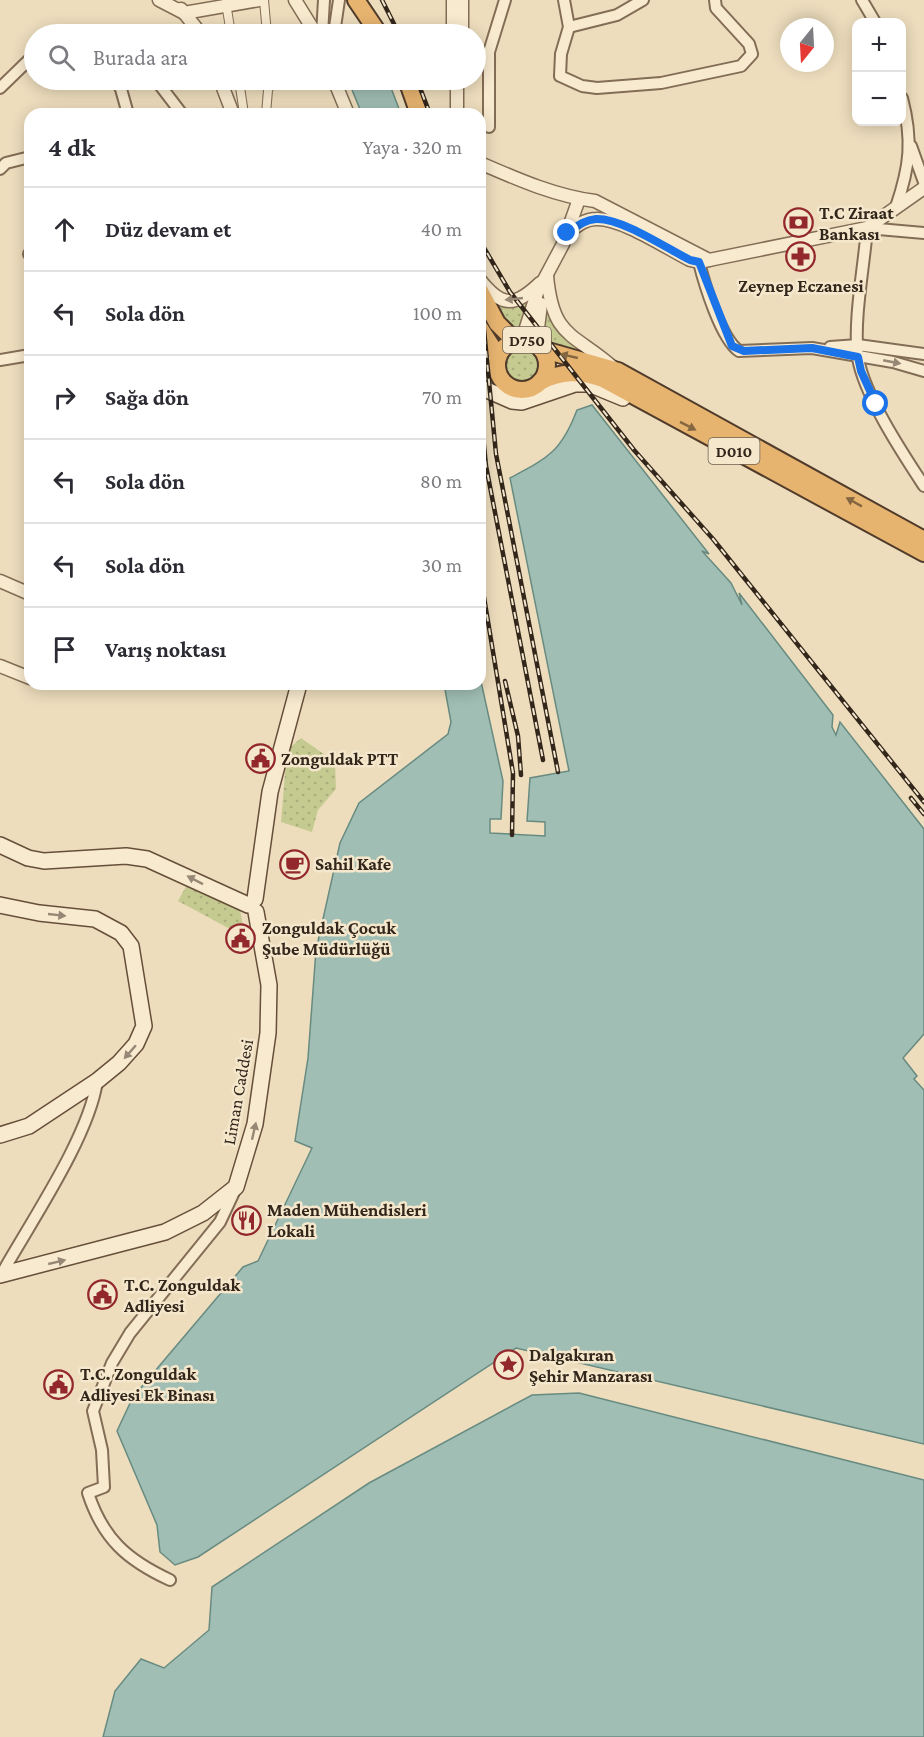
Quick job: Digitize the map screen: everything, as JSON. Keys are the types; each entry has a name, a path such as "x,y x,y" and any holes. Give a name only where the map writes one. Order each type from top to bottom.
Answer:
{"highway":[{"path":"356,0 372,24"},
{"path":"370,0 384,24"},
{"path":"400,90 406,108"},
{"path":"411,90 418,108"},
{"name":"D750","path":"486,302 497,323 528,343 546,369 540,382"},
{"name":"D750","path":"492,361 508,344 528,343"},
{"name":"D010","path":"528,343 618,371 924,540"},
{"name":"D750","path":"486,344 500,376 509,386"},
{"name":"D010","path":"540,382 562,372 592,375 623,388 662,412 924,553"},
{"path":"509,386 525,389 540,382"}],"main road":[{"path":"486,389 512,401 522,402 544,396 558,388 589,384 662,412"},
{"path":"486,386 509,386"},
{"name":"Liman Caddesi","path":"236,1187 255,1124 268,1033 269,985 253,905 270,792 297,690"},
{"path":"0,844 28,858 44,861 126,856 147,859 253,905"},
{"path":"0,905 39,913 95,919 121,933 131,946 144,1026 136,1044 120,1063 97,1081 29,1126 0,1135"},
{"path":"0,1275 165,1232 202,1213 236,1187"}],"street":[{"path":"159,0 184,13 226,2 257,0"},
{"path":"172,0 193,24"},
{"path":"264,0 266,24"},
{"path":"295,0 310,24"},
{"path":"323,24 324,0"},
{"path":"335,24 339,0"},
{"path":"453,0 453,24"},
{"path":"462,0 462,24"},
{"path":"489,127 489,52 505,0"},
{"path":"564,0 569,27 561,54 560,76 565,81 597,88 661,83 741,66 752,54 749,44 716,8 715,0"},
{"path":"569,27 617,15 643,0"},
{"path":"862,0 873,18"},
{"path":"226,2 229,24"},
{"path":"0,88 24,65"},
{"path":"120,90 126,108"},
{"path":"164,90 177,108"},
{"path":"224,90 230,108"},
{"path":"240,90 243,108"},
{"path":"266,108 268,90"},
{"path":"337,90 345,108"},
{"path":"456,108 457,90"},
{"path":"906,120 910,143 924,182"},
{"path":"896,207 908,172 910,143"},
{"path":"0,169 6,163 24,158"},
{"path":"486,167 518,180 579,199 595,201 704,261 732,346 744,351 812,348 924,354"},
{"path":"924,188 867,228 858,351 861,371 876,404 924,486"},
{"path":"579,199 690,260 704,261 867,228 924,233"},
{"path":"528,343 548,276 579,199"},
{"path":"567,233 584,222 598,219 621,224"},
{"path":"486,287 490,293 510,302 524,299 548,276"},
{"path":"548,276 549,300 560,325 570,336 618,371"},
{"path":"858,351 924,371"},
{"path":"0,360 24,356"},
{"path":"0,582 24,592"},
{"path":"0,666 24,676"},
{"path":"0,1275 63,1164 94,1102 97,1081"},
{"name":"Liman Caddesi","path":"170,1580 143,1567 113,1543 96,1516 88,1493 104,1487 102,1450 93,1411 112,1363 130,1333 220,1222 236,1187"}],"green space":[{"path":"492,302 508,307 530,302 523,323 513,329 508,327"},
{"path":"545,304 553,320 591,355 555,346 540,325"},
{"path":"522,344 537,350 543,365 537,380 522,386 507,380 501,365 507,350"},
{"path":"301,738 335,762 336,789 318,810 312,832 281,822 287,750"},
{"path":"188,883 240,910 243,926 230,929 178,901"}],"water":[{"path":"352,90 392,90 399,108 360,108"},
{"path":"592,405 709,554 702,551 731,583 742,605 739,593 833,715 832,727 836,735 840,722 924,829 924,1034 903,1058 917,1076 914,1079 924,1090 924,1444 516,1348 198,1557 175,1565 160,1552 157,1525 117,1431 133,1397 243,1267 258,1261 312,1148 295,1141 308,1058 316,950 340,843 359,803 448,734 451,722 445,690 483,690 503,781 501,819 490,819 490,833 545,836 545,822 527,821 530,778 569,771 510,478 544,459 559,445 577,410"},
{"path":"579,1393 924,1480 924,1737 103,1737 115,1691 141,1659 164,1668 209,1630 212,1587 369,1483 532,1395"}],"railway":[{"path":"382,0 394,24"},
{"path":"421,90 428,108"},
{"path":"486,251 510,292 634,450 713,539 924,802"},
{"path":"486,350 496,454 558,772"},
{"path":"486,466 543,760"},
{"path":"486,609 513,773 512,835"},
{"path":"505,681 518,736 521,775"},
{"path":"911,798 924,814"}],"place":[{"name":"T.C Ziraat Bankası","path":"798,223"},
{"name":"Zeynep Eczanesi","path":"801,257"},
{"name":"Zonguldak PTT","path":"260,759"},
{"name":"Sahil Kafe","path":"294,864"},
{"name":"Zonguldak Çocuk Şube Müdürlüğü","path":"241,938"},
{"name":"Maden Mühendisleri Lokali","path":"246,1220"},
{"name":"T.C. Zonguldak Adliyesi","path":"103,1295"},
{"name":"Dalgakıran Şehir Manzarası","path":"508,1365"},
{"name":"T.C. Zonguldak Adliyesi Ek Binası","path":"59,1384"}],"route":[{"path":"567,233 584,222 599,219 621,224 690,260 699,262 732,346 739,351 812,348 858,357 861,371 876,404"}]}
